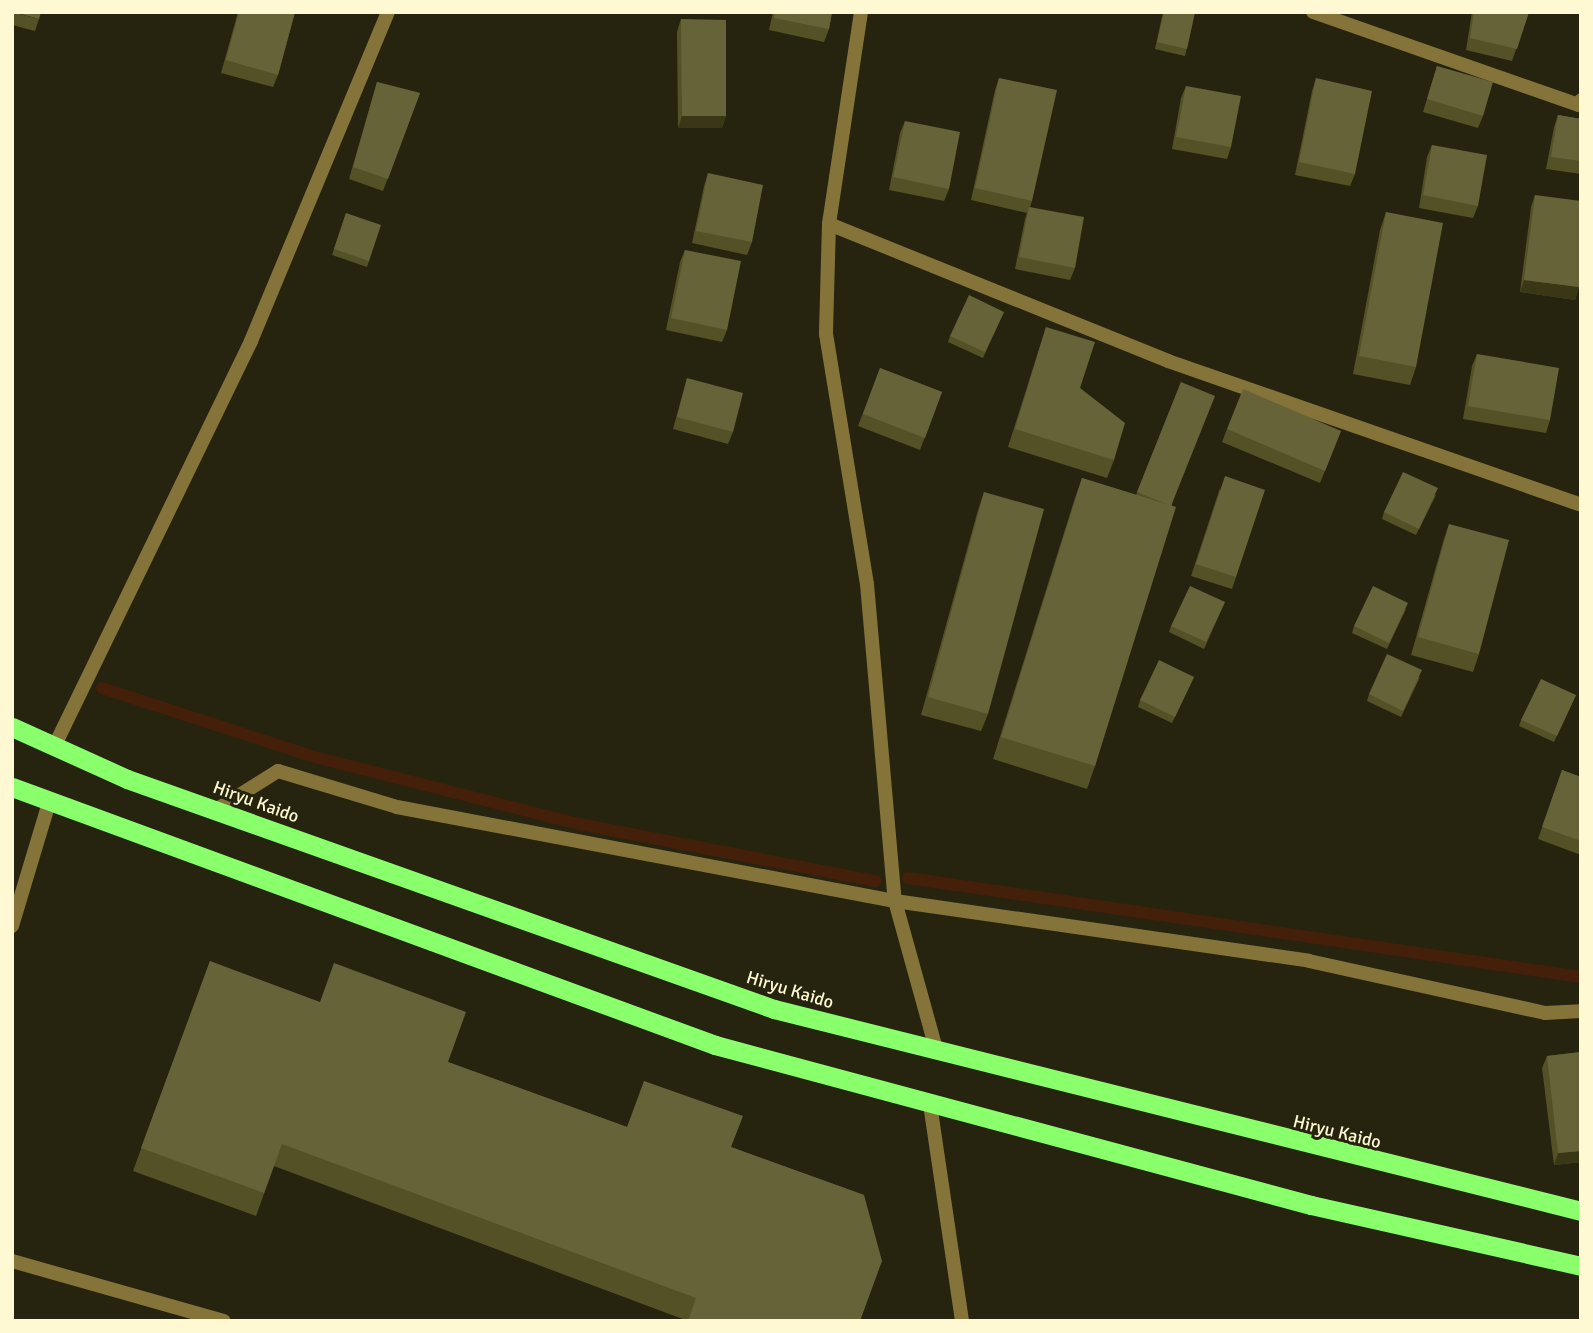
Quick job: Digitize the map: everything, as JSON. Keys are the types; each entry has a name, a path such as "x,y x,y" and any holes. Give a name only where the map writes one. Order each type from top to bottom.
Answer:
{"highway":[{"name":"Hiryu Kaido","path":"12,727 216,810 774,1009 937,1052 1581,1211"},
{"path":"12,787 49,803 715,1045 1311,1205 1581,1266"}],"street":[{"path":"55,745 251,341 388,12"},
{"path":"861,12 829,224 826,334 867,584 895,901 937,1052"},
{"path":"1313,12 1579,105 1581,100"},
{"path":"829,224 1168,361 1581,505"},
{"path":"216,810 278,771 397,807 895,901 1309,961 1545,1013 1581,1011"},
{"path":"12,926 49,803"},
{"path":"930,1104 962,1321"},
{"path":"12,1261 224,1321"}],"building":[{"path":"14,12 41,12 39,19"},
{"path":"239,12 295,12 278,75 226,60"},
{"path":"775,12 832,12 829,29 774,18"},
{"path":"1164,12 1195,12 1187,49 1157,42"},
{"path":"1474,12 1529,12 1517,49 1470,38"},
{"path":"681,19 726,20 726,116 682,116"},
{"path":"1437,66 1493,82 1483,116 1427,99"},
{"path":"999,78 1057,90 1032,201 975,188"},
{"path":"1316,78 1372,91 1355,174 1299,162"},
{"path":"377,82 420,93 388,179 353,167"},
{"path":"1186,86 1241,96 1231,147 1176,137"},
{"path":"1558,115 1581,119 1581,161 1551,157"},
{"path":"905,121 960,132 949,189 893,177"},
{"path":"1432,145 1487,155 1478,206 1423,195"},
{"path":"708,173 763,185 752,242 696,231"},
{"path":"1535,195 1581,201 1579,287 1524,280"},
{"path":"1029,207 1084,217 1075,268 1019,257"},
{"path":"1386,212 1443,223 1416,367 1359,356"},
{"path":"346,213 381,225 369,261 334,249"},
{"path":"685,250 741,261 727,330 671,318"},
{"path":"969,295 1004,312 985,352 950,336"},
{"path":"1046,327 1095,342 1080,388 1125,423 1114,460 1015,429"},
{"path":"1477,354 1559,368 1550,420 1468,406"},
{"path":"880,368 942,392 925,438 863,414"},
{"path":"687,378 743,393 733,432 677,417"},
{"path":"1181,382 1215,396 1171,506 1137,492"},
{"path":"1243,389 1341,431 1325,471 1227,429"},
{"path":"1403,472 1438,488 1419,529 1384,512"},
{"path":"1225,476 1265,490 1236,577 1196,564"},
{"path":"1082,478 1176,507 1095,766 1001,737"},
{"path":"984,492 1044,509 988,714 928,697"},
{"path":"1449,524 1509,540 1479,654 1418,637"},
{"path":"1190,586 1225,602 1206,642 1171,626"},
{"path":"1373,586 1408,603 1389,643 1354,626"},
{"path":"1387,654 1422,670 1403,711 1369,694"},
{"path":"1159,660 1194,677 1175,717 1140,700"},
{"path":"1541,679 1576,695 1557,736 1521,720"},
{"path":"1562,770 1581,777 1581,841 1542,827"},
{"path":"210,961 320,1002 334,963 466,1012 448,1062 627,1127 644,1081 743,1116 731,1147 864,1195 882,1261 860,1321 688,1321 696,1298 282,1144 264,1193 141,1148"},
{"path":"1581,1052 1581,1151 1558,1153 1547,1056"}],"waterway":[{"path":"102,688 318,758 579,824 876,881"},
{"path":"908,878 1581,977"}]}
